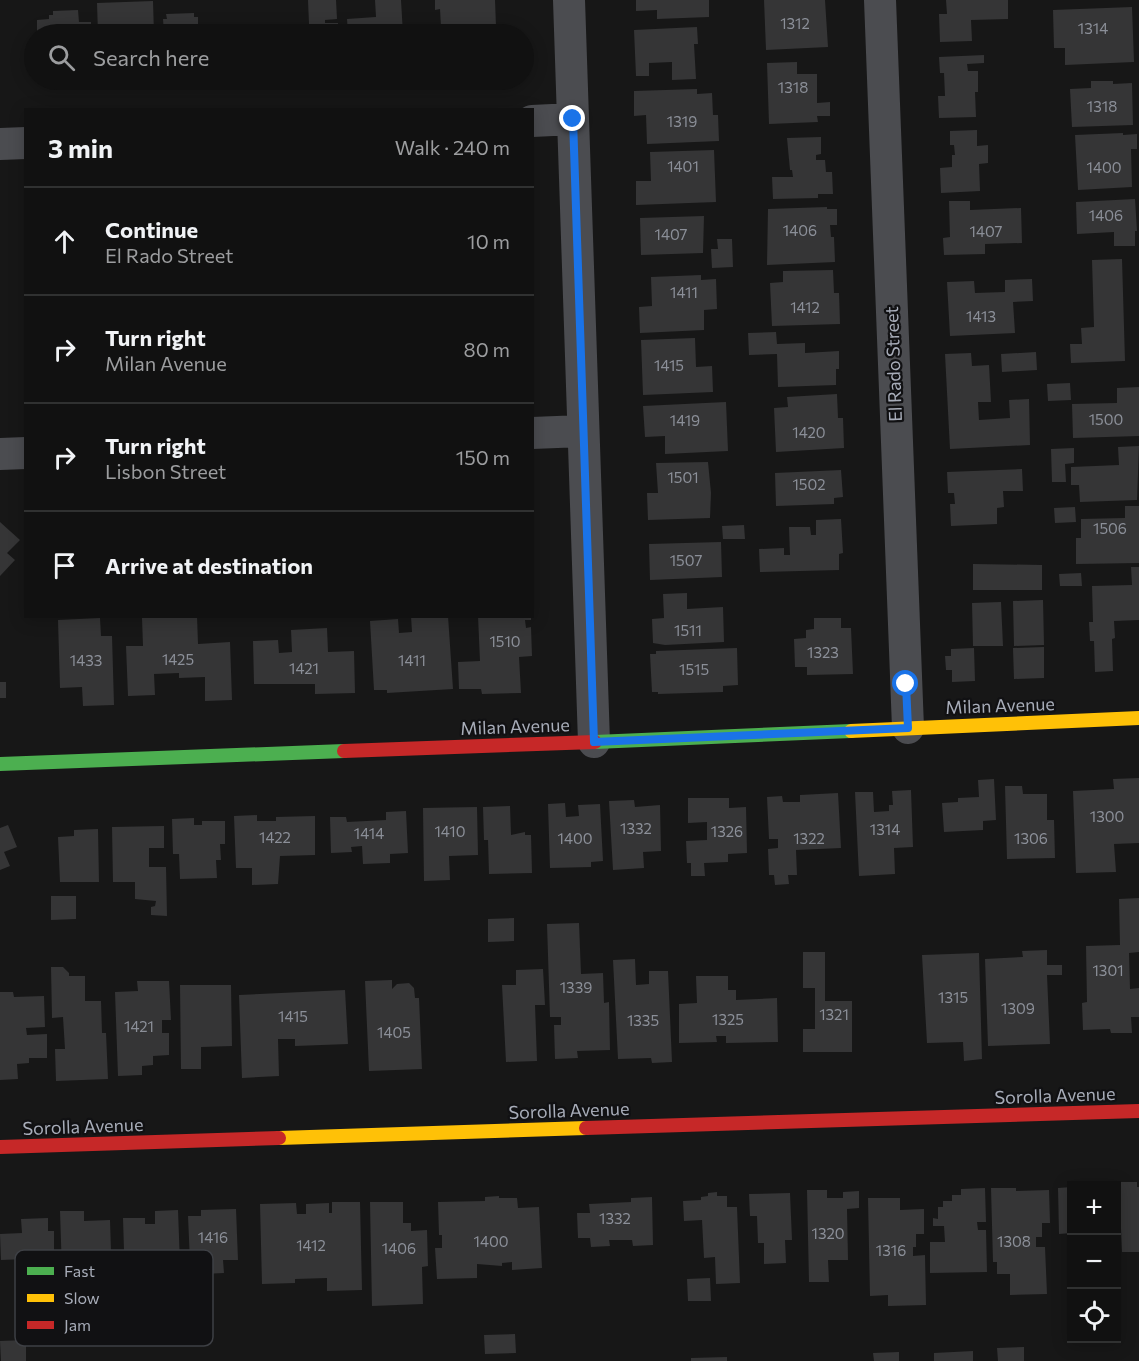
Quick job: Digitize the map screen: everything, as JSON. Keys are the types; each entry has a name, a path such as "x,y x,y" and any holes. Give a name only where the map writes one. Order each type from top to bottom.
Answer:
{"street":[{"path":"569,0 594,742"},
{"name":"El Rado Street","path":"880,0 908,728"},
{"path":"534,121 573,119"},
{"path":"0,144 24,142"},
{"path":"534,433 582,431"},
{"path":"0,454 24,453"},
{"name":"Milan Avenue","path":"0,764 594,742 1139,718"},
{"name":"Sorolla Avenue","path":"0,1147 1139,1112"}],"building":[{"path":"308,0 336,0 337,19 325,20 325,23 338,24 309,24"},
{"path":"375,0 401,0 402,24 347,24 347,19 376,17"},
{"path":"435,0 495,0 496,24 441,24 440,9 435,10"},
{"path":"636,0 709,0 709,17 657,19 657,10 636,11"},
{"path":"764,0 825,0 828,47 766,50"},
{"path":"946,0 1008,0 1008,19 971,20 972,41 940,42 939,14 947,14"},
{"path":"153,1 154,24 98,24 97,3"},
{"path":"1132,7 1134,62 1065,65 1065,48 1054,48 1053,10"},
{"path":"78,10 79,22 91,22 91,24 37,24 37,20 49,19 53,11"},
{"path":"194,13 194,17 198,17 198,24 163,24 163,19 167,19 166,14"},
{"path":"697,27 698,44 694,44 696,79 672,80 672,62 649,63 649,76 636,76 634,30"},
{"path":"984,55 984,63 967,64 968,71 978,71 978,92 975,92 976,117 939,118 938,96 945,96 944,73 940,73 939,57"},
{"path":"797,62 797,74 817,74 817,103 830,102 830,116 817,116 818,122 769,124 767,63"},
{"path":"1091,81 1113,81 1113,84 1132,83 1133,125 1072,127 1070,89 1091,88"},
{"path":"697,89 697,94 712,93 713,115 718,115 719,141 647,144 646,115 634,116 634,91"},
{"path":"977,130 977,146 988,145 988,163 979,164 980,191 941,193 940,168 952,167 952,155 955,155 954,145 950,145 950,131"},
{"path":"1123,133 1123,135 1137,134 1137,149 1131,149 1132,187 1078,190 1075,135"},
{"path":"821,137 821,154 816,155 816,160 825,160 826,172 832,172 833,194 818,194 818,198 773,199 772,177 793,177 792,170 790,170 787,138"},
{"path":"714,150 716,202 636,205 636,181 651,181 650,152"},
{"path":"1135,199 1137,231 1135,231 1135,246 1114,246 1114,232 1077,234 1076,202"},
{"path":"949,201 970,201 970,210 1021,208 1022,243 985,244 985,254 944,255 943,238 950,237"},
{"path":"827,207 827,209 837,209 837,225 830,225 831,237 834,237 835,262 767,265 768,209"},
{"path":"704,216 703,253 641,255 640,218"},
{"path":"717,239 732,239 733,267 712,268 711,249 718,249"},
{"path":"1122,259 1125,361 1071,363 1070,344 1082,344 1081,328 1094,327 1092,260"},
{"path":"833,270 834,293 839,293 840,324 772,326 770,283 783,282 783,271"},
{"path":"701,275 701,280 716,279 717,309 704,310 704,330 640,333 639,307 652,306 651,277"},
{"path":"1032,279 1033,301 1013,302 1015,333 950,336 947,282 974,281 975,293 1005,292 1005,280"},
{"path":"776,332 777,344 805,343 805,353 839,351 836,385 778,387 777,354 749,355 748,333"},
{"path":"695,338 696,367 712,366 713,392 643,395 641,340"},
{"path":"1036,352 1037,370 1002,372 1001,354"},
{"path":"971,353 972,366 989,365 991,402 978,402 979,420 1010,418 1009,400 1029,399 1030,445 950,449 945,354"},
{"path":"1070,383 1071,400 1048,401 1047,384"},
{"path":"1139,387 1139,436 1073,438 1072,404 1117,403 1117,388"},
{"path":"837,394 838,418 843,418 844,448 776,452 774,408 788,407 787,397"},
{"path":"726,402 728,451 665,454 665,436 645,437 643,406"},
{"path":"1139,446 1137,500 1080,502 1079,485 1071,485 1071,467 1119,465 1118,447"},
{"path":"1074,448 1074,463 1065,464 1066,482 1052,482 1051,449"},
{"path":"708,462 711,493 710,518 648,520 647,493 658,493 656,463"},
{"path":"1022,469 1023,491 1003,491 1004,507 997,508 997,524 951,526 950,504 955,504 954,493 948,493 947,472"},
{"path":"841,470 843,497 834,498 834,504 776,506 775,473"},
{"path":"1125,506 1139,506 1139,563 1076,564 1076,538 1081,538 1081,519 1125,518"},
{"path":"1075,507 1076,522 1055,523 1054,508"},
{"path":"841,519 843,553 839,554 839,570 760,572 759,549 784,548 784,555 790,555 789,527 810,527 811,535 816,535 816,520"},
{"path":"0,522 20,540 7,553 15,560 0,576"},
{"path":"744,525 745,539 723,539 722,526"},
{"path":"721,542 722,577 650,580 649,544"},
{"path":"973,564 1042,565 1042,590 973,590"},
{"path":"1131,567 1139,567 1139,620 1114,621 1113,671 1095,672 1094,641 1090,641 1089,622 1093,622 1092,586 1132,585"},
{"path":"1081,573 1082,586 1060,586 1059,574"},
{"path":"687,593 687,609 723,607 724,642 665,645 653,643 652,619 664,618 663,594"},
{"path":"1043,600 1044,645 1014,646 1013,601"},
{"path":"1001,602 1003,646 973,646 972,603"},
{"path":"100,618 101,636 112,636 114,705 83,706 82,687 60,688 58,620"},
{"path":"142,618 197,618 198,644 230,642 232,700 205,701 205,677 179,678 179,673 154,674 155,695 128,696 126,646 143,646"},
{"path":"411,618 448,618 453,689 387,693 387,690 374,690 370,621 398,619 399,633 412,632"},
{"path":"478,618 531,618 531,620 525,620 526,628 531,627 532,656 519,657 521,693 482,694 481,689 459,689 458,662 480,661"},
{"path":"814,618 841,618 841,628 851,628 853,674 807,675 807,667 795,667 794,639 806,638 806,630 814,629"},
{"path":"327,628 328,652 354,651 355,693 315,694 315,684 254,684 253,641 278,640 279,653 292,652 291,630"},
{"path":"1044,647 1044,678 1014,679 1013,648"},
{"path":"737,648 738,685 723,686 723,692 658,694 658,692 652,692 650,654 656,654 656,651"},
{"path":"974,648 975,681 952,682 952,670 946,670 945,656 951,656 951,649"},
{"path":"0,682 6,682 6,698 0,698"},
{"path":"1139,778 1139,843 1114,844 1116,872 1076,873 1073,791 1114,789 1113,779"},
{"path":"994,779 996,820 983,821 983,830 944,832 942,803 958,802 958,798 979,797 978,780"},
{"path":"1005,786 1022,786 1023,794 1047,794 1047,820 1054,820 1055,858 1007,859"},
{"path":"911,790 913,847 894,848 895,874 859,876 855,792 873,792 874,812 889,811 889,805 893,805 892,791"},
{"path":"838,793 841,848 796,850 797,875 788,875 789,884 775,885 774,875 769,875 768,849 778,848 778,839 769,839 767,797 782,796 783,802 800,802 800,795"},
{"path":"688,798 729,798 729,808 746,807 747,853 728,854 728,862 704,863 705,876 691,876 691,863 687,863 686,841 707,840 707,822 688,823"},
{"path":"634,800 635,807 660,805 661,851 643,852 644,868 613,870 609,801"},
{"path":"565,803 566,817 579,816 578,805 600,804 603,861 591,862 591,867 550,868 548,804"},
{"path":"510,806 511,835 525,832 525,835 531,835 532,873 489,874 488,840 484,840 483,807"},
{"path":"477,807 478,855 449,856 450,880 424,881 423,808"},
{"path":"406,811 408,853 390,854 390,863 363,864 362,846 351,847 352,852 331,853 330,817 346,817 347,822 386,820 386,812"},
{"path":"257,815 257,821 276,821 276,817 315,816 315,855 280,856 278,884 252,885 252,868 236,868 234,816"},
{"path":"194,818 194,825 202,825 202,821 225,821 225,844 220,844 221,860 216,860 217,878 180,879 179,854 173,854 172,819"},
{"path":"8,825 17,847 4,852 10,866 0,870 0,828"},
{"path":"164,826 164,848 149,848 149,867 166,867 167,916 151,915 151,907 155,906 156,901 135,899 135,882 113,882 112,827"},
{"path":"98,829 99,882 60,882 58,837 74,836 74,830"},
{"path":"51,896 76,896 76,919 51,920"},
{"path":"1139,898 1139,952 1129,953 1130,989 1139,988 1139,1017 1131,1017 1132,1033 1111,1033 1110,1029 1083,1030 1082,1003 1087,1002 1086,946 1120,945 1119,899"},
{"path":"514,918 514,941 488,942 488,919"},
{"path":"579,923 581,974 603,973 604,1003 609,1002 610,1050 577,1051 578,1058 555,1059 554,1025 561,1025 561,1017 550,1017 547,924"},
{"path":"1047,950 1047,965 1062,965 1062,975 1047,975 1050,1044 988,1046 985,959 1023,957 1022,951"},
{"path":"803,952 825,952 825,1001 852,1001 852,1052 803,1052 803,1029 815,1029 815,988 803,988"},
{"path":"979,953 982,1059 964,1061 963,1042 927,1043 922,955"},
{"path":"635,959 636,985 649,984 649,971 668,971 672,1062 652,1063 651,1058 618,1059 613,960"},
{"path":"51,967 63,967 69,976 85,976 85,1001 101,1001 102,1033 106,1033 108,1079 56,1081 55,1049 65,1049 63,1017 52,1018"},
{"path":"543,969 545,1005 535,1005 537,1061 506,1062 502,985 516,985 516,970"},
{"path":"696,976 728,976 728,990 736,990 736,1000 777,998 778,1042 726,1043 726,1036 716,1036 717,1042 679,1043 679,1004 697,1003"},
{"path":"392,980 392,989 397,984 409,983 414,988 415,998 419,998 422,1069 369,1071 365,981"},
{"path":"137,981 169,981 171,1020 162,1020 162,1033 169,1033 169,1055 153,1056 153,1065 142,1066 142,1075 118,1076 115,992 138,991"},
{"path":"180,985 231,985 232,1046 201,1047 201,1069 181,1069"},
{"path":"345,990 348,1044 295,1046 295,1039 278,1039 279,1076 242,1078 239,995"},
{"path":"0,992 13,992 14,997 44,996 45,1027 26,1028 27,1035 47,1034 47,1058 29,1058 29,1063 17,1064 18,1079 0,1080"},
{"path":"1121,1182 1137,1182 1137,1187 1139,1187 1139,1252 1122,1252"},
{"path":"1067,1187 1067,1233 1059,1234 1058,1188"},
{"path":"985,1188 986,1222 977,1222 978,1230 986,1230 987,1272 930,1273 930,1242 945,1242 944,1226 933,1226 933,1218 938,1219 938,1207 943,1207 943,1201 952,1201 952,1195 961,1195 961,1189"},
{"path":"991,1188 1016,1188 1016,1191 1049,1190 1050,1223 1042,1223 1042,1237 1036,1237 1036,1247 1045,1247 1047,1294 1010,1295 1010,1274 997,1274 997,1262 993,1262"},
{"path":"807,1190 827,1190 827,1198 843,1198 843,1192 859,1191 859,1208 847,1209 848,1260 828,1260 829,1282 809,1282"},
{"path":"717,1192 717,1196 727,1196 727,1207 737,1207 740,1283 716,1284 715,1257 704,1258 702,1220 684,1221 683,1201 701,1200 701,1197 708,1196 708,1193"},
{"path":"790,1193 792,1240 785,1240 786,1263 764,1264 764,1243 758,1243 757,1216 750,1216 749,1194"},
{"path":"499,1196 499,1198 517,1198 518,1208 539,1207 542,1268 512,1270 512,1262 502,1263 502,1266 477,1264 477,1278 437,1279 435,1248 442,1248 442,1235 439,1235 438,1202 485,1201 485,1197"},
{"path":"652,1197 653,1245 633,1246 632,1240 609,1240 610,1246 591,1247 590,1238 578,1238 577,1213 590,1213 589,1204 631,1202 631,1198"},
{"path":"868,1198 900,1198 900,1210 924,1209 924,1234 916,1234 913,1256 925,1255 926,1305 888,1306 888,1295 870,1296"},
{"path":"332,1202 360,1202 362,1290 327,1291 327,1278 295,1279 295,1283 262,1284 260,1204 296,1203 297,1214 306,1214 306,1204 329,1203 329,1213 332,1213"},
{"path":"370,1202 403,1202 403,1223 411,1223 411,1231 427,1230 428,1266 422,1267 423,1304 372,1306"},
{"path":"236,1209 238,1260 223,1260 224,1273 213,1274 213,1250 189,1250 188,1216 201,1216 201,1210"},
{"path":"178,1210 179,1250 124,1250 123,1218 145,1218 145,1224 155,1224 155,1211"},
{"path":"60,1211 84,1211 84,1221 110,1220 111,1250 61,1250"},
{"path":"48,1218 48,1231 54,1231 54,1250 15,1250 15,1259 1,1260 0,1234 22,1233 21,1219"},
{"path":"710,1278 711,1301 688,1301 687,1279"},
{"path":"515,1334 516,1353 485,1354 484,1335"},
{"path":"15,1340 15,1346 26,1346 26,1361 1,1361 0,1341"},
{"path":"1024,1347 1024,1361 998,1361 997,1348"},
{"path":"973,1351 973,1361 934,1361 934,1353"},
{"path":"899,1352 899,1361 874,1361 873,1353"},
{"path":"727,1357 727,1361 691,1361 691,1358"}],"traffic: fast":[{"path":"595,742 851,731"},
{"path":"0,764 344,751"}],"traffic: slow":[{"path":"851,731 1139,718"},
{"path":"279,1138 586,1128"}],"traffic: jam":[{"path":"344,751 595,742"},
{"path":"586,1128 1139,1111"},
{"path":"0,1147 279,1138"}],"route":[{"path":"573,119 594,742 908,728 906,684"}]}
